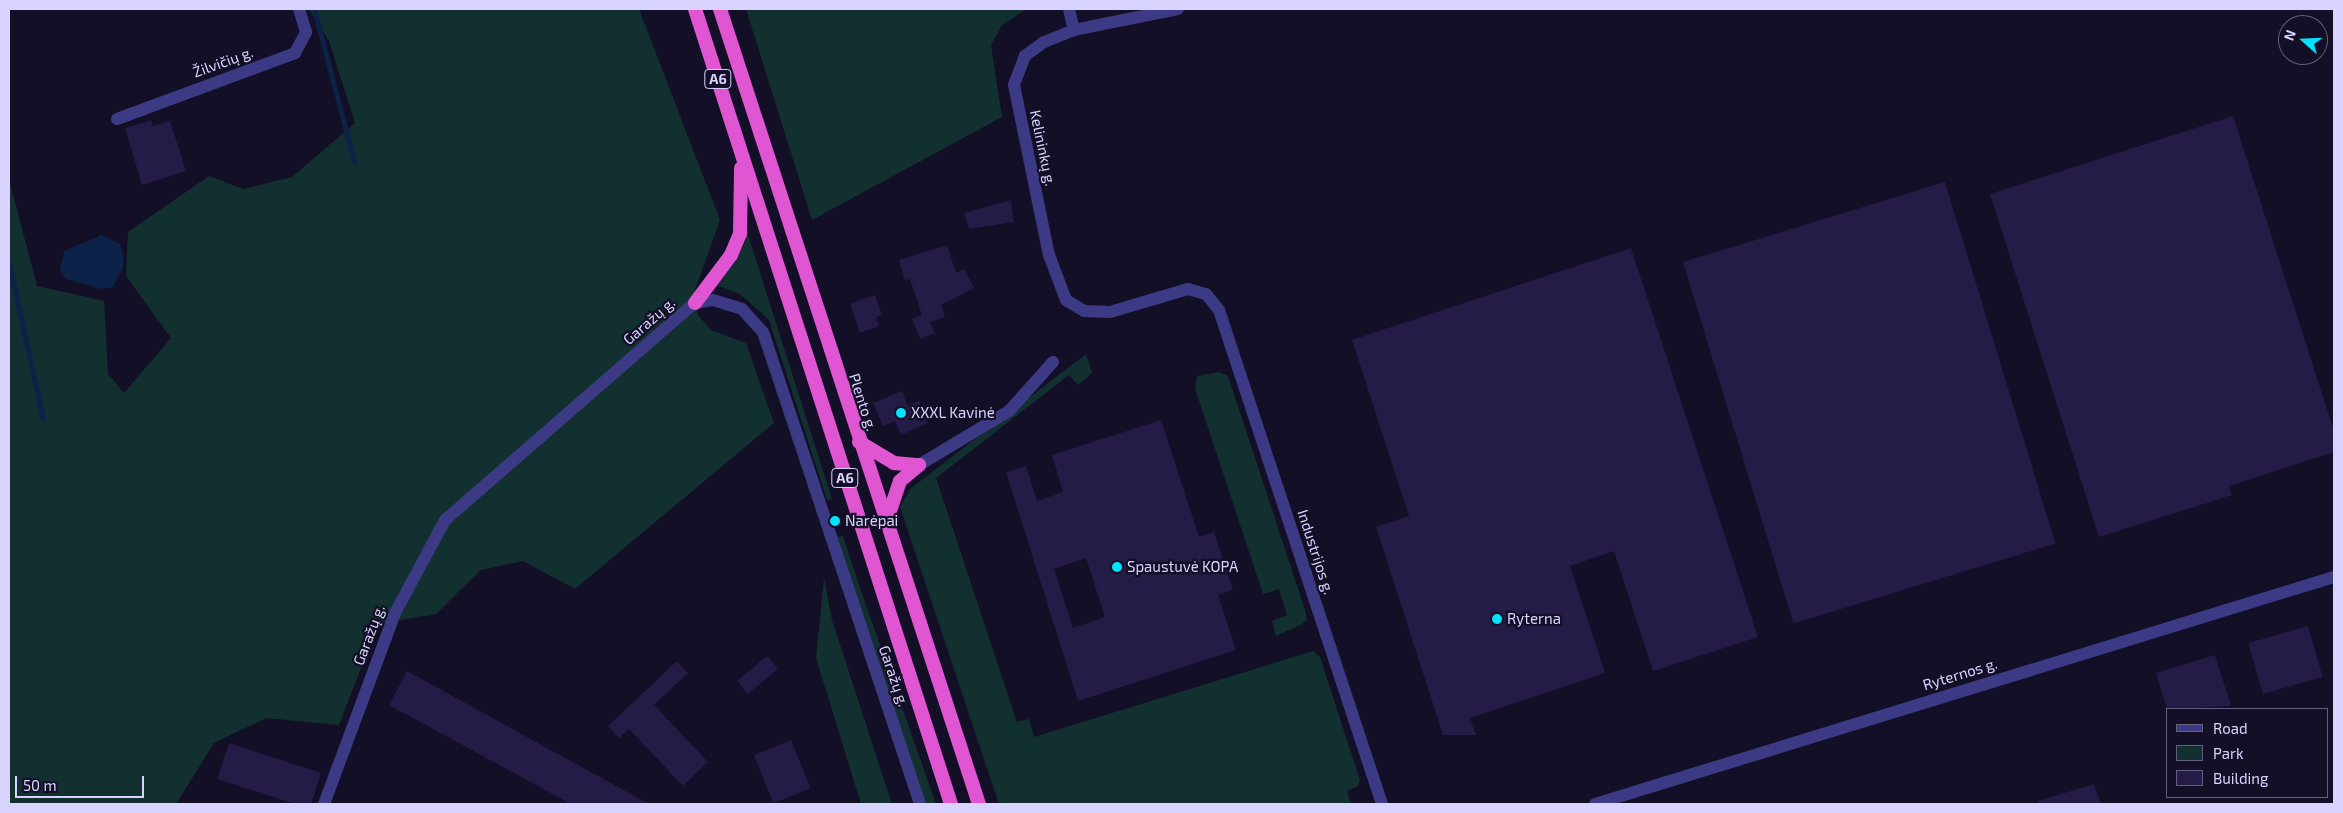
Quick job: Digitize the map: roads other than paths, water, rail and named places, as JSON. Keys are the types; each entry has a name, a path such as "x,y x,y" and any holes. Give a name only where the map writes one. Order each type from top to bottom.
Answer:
{"highway":[{"name":"A6","path":"694,9 951,804"},
{"name":"Plento g.","path":"720,9 859,442 979,804"},
{"path":"695,303 731,255 740,234 740,150"},
{"path":"859,442 894,463 919,465"},
{"path":"886,524 900,480 919,465"}],"street":[{"name":"Žilvičių g.","path":"117,119 295,53 306,32 298,9"},
{"path":"1069,9 1074,30"},
{"name":"Kelininkų g.","path":"1178,9 1074,30 1034,48 1025,56 1014,85 1049,255 1066,300 1096,313 1188,289 1206,294 1219,310"},
{"name":"Garažų g.","path":"324,804 394,613 445,520 695,303 713,300 735,306 751,315 763,332 920,804"},
{"name":"Industrijos g.","path":"1219,310 1382,804"},
{"path":"919,465 1008,411 1054,362"},
{"name":"Ryternos g.","path":"1595,804 2334,577"}],"water":[{"path":"101,235 120,244 123,256 123,268 113,287 101,289 66,279 60,271 64,251"}],"waterway":[{"path":"314,9 354,162"},
{"path":"9,264 43,418"}],"place":[{"name":"XXXL Kavinė","path":"901,413"},
{"name":"Narėpai","path":"835,521"},
{"name":"Spaustuvė KOPA","path":"1117,567"},
{"name":"Ryterna","path":"1497,619"}]}
